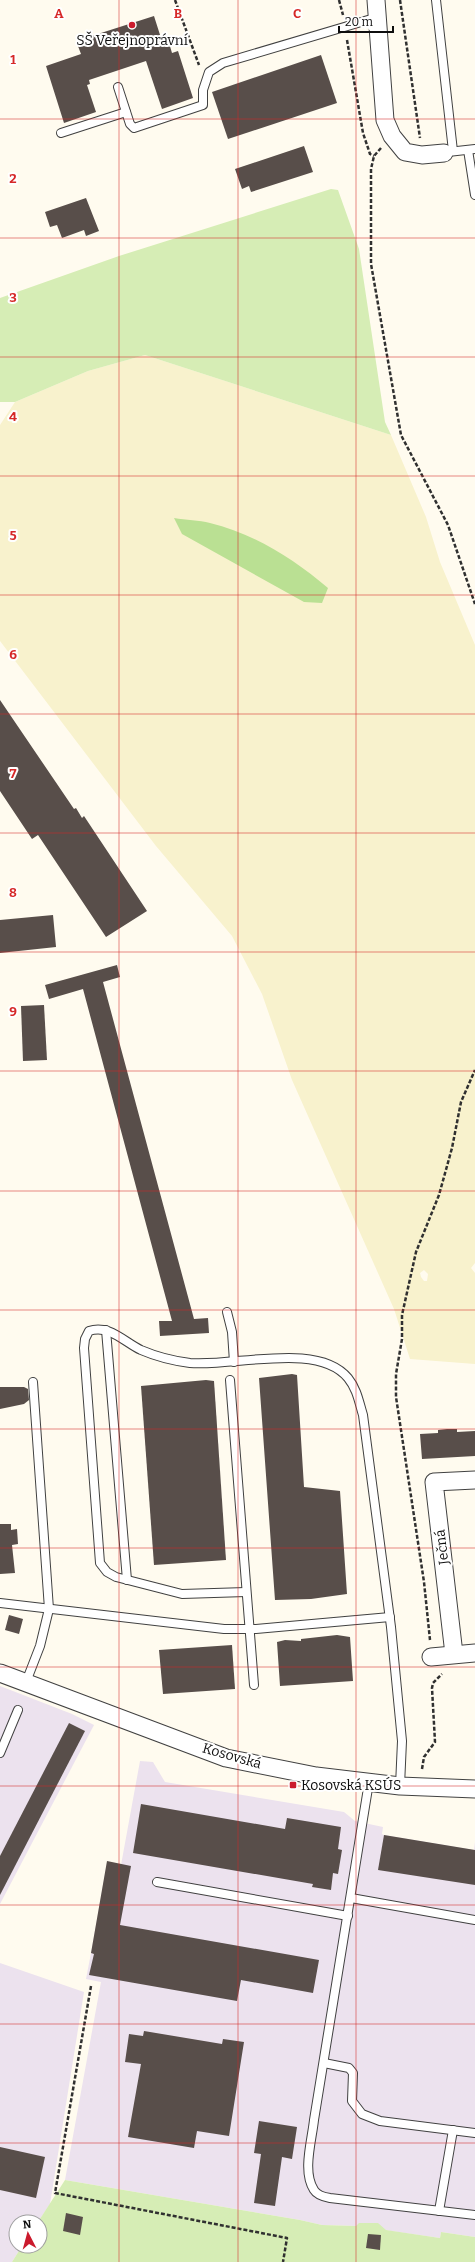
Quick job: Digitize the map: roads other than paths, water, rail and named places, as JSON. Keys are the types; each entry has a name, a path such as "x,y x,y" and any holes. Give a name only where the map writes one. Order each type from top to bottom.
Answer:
{"street":[{"path":"376,0 385,120 392,136 405,152 422,155 449,152"},
{"name":"Ječná","path":"454,1654 434,1482 475,1480"},
{"path":"431,1657 475,1653"},
{"name":"Kosovská","path":"0,1673 226,1758 316,1776 400,1786 475,1789"}],"lane":[{"path":"436,0 449,152 472,149 475,195"},
{"path":"118,86 130,124 134,128 203,105 204,81 209,72 223,64 378,17"},
{"path":"61,133 126,112"},
{"path":"227,1312 232,1332 234,1362"},
{"path":"246,1592 182,1594 127,1580 107,1572 100,1563 84,1348 85,1340 89,1331 98,1328 106,1330 140,1350 166,1358 190,1363 234,1362 304,1357 325,1363 338,1369 351,1383 363,1415 390,1617 402,1741 400,1786"},
{"path":"106,1330 127,1580"},
{"path":"230,1380 254,1685"},
{"path":"26,1682 40,1646 49,1609 33,1382"},
{"path":"0,1603 224,1629 249,1629 390,1617"},
{"path":"0,1753 18,1710"},
{"path":"370,1782 324,2063 309,2169 314,2190 320,2196 330,2198 475,2215"},
{"path":"157,1882 348,1916"},
{"path":"351,1898 475,1920"},
{"path":"324,2063 348,2068 353,2073 352,2101 362,2114 380,2121 475,2133"},
{"path":"439,2211 452,2130"}],"place":[{"name":"SŠ Veřejnoprávní","path":"132,25"},
{"name":"Kosovská KSÚS","path":"293,1785"}]}
